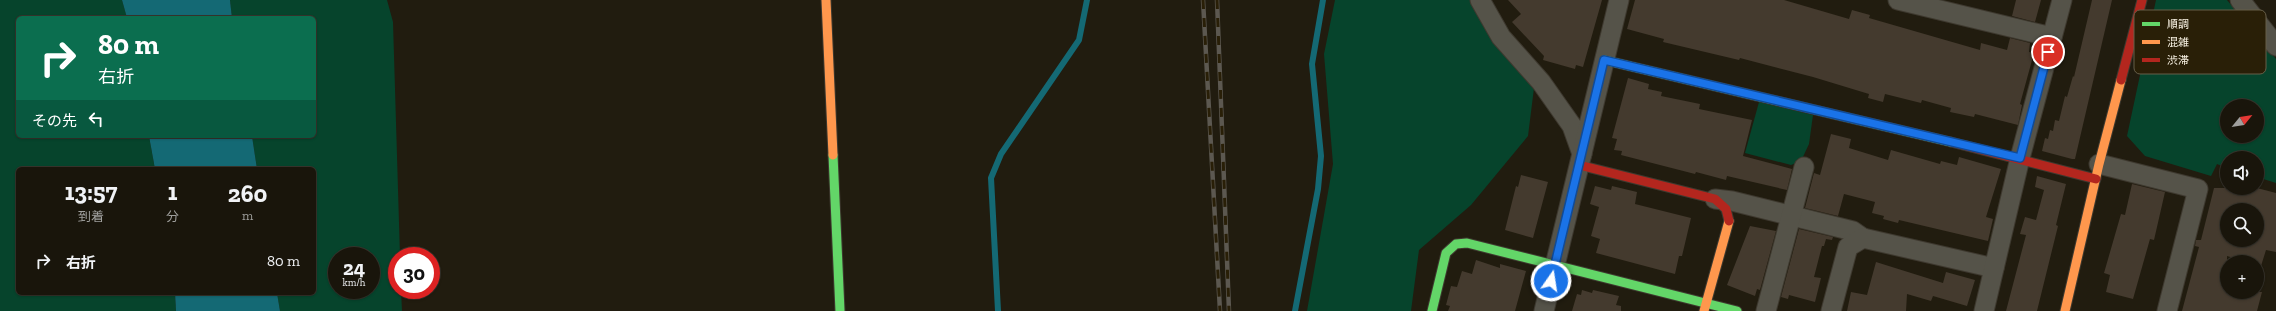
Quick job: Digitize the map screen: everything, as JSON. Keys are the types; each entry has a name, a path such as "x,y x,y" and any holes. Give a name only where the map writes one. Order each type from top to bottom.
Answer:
{"street":[{"path":"826,0 840,311"},
{"path":"1480,0 1501,37 1541,82 1572,126 1580,159"},
{"path":"1544,311 1619,0"},
{"path":"1898,0 2052,37"},
{"path":"1984,311 2020,158 2062,0"},
{"path":"2139,10 2142,0"},
{"path":"2240,0 2248,10"},
{"path":"2065,311 2098,172 2134,31"},
{"path":"2266,33 2276,46"},
{"path":"1604,60 2020,158 2198,189 2168,311"},
{"path":"1580,159 1714,199 1732,201 1792,215 1853,231 1863,238 1994,268"},
{"path":"1766,311 1804,167"},
{"path":"1705,307 1729,222 1726,208 1714,199"},
{"path":"1831,311 1848,247 1863,238"},
{"path":"1432,311 1446,253 1456,244 1467,243 1705,307 1737,311"}],"green space":[{"path":"0,0 122,0 126,16 16,16 16,138 149,138 155,167 16,167 16,295 175,295 176,311 0,311"},
{"path":"230,0 387,0 393,22 400,247 388,247 388,299 401,299 402,311 280,311 277,295 316,295 316,167 257,167 252,138 316,138 316,16 232,16"},
{"path":"1335,0 1470,0 1534,88 1528,136 1471,205 1419,250 1411,311 1307,311 1333,164 1324,54"},
{"path":"2156,0 2227,0 2235,10 2154,10"},
{"path":"2266,47 2276,59 2276,183 2264,179 2264,151 2220,151 2220,165 2217,164 2211,176 2145,156 2127,136 2140,74 2266,74"},
{"path":"1759,102 1813,115 1809,144 1801,161 1791,165 1745,153"}],"water":[{"path":"122,0 230,0 232,16 126,16"},
{"path":"149,138 252,138 257,167 155,167"},
{"path":"175,295 277,295 280,311 176,311"}],"building":[{"path":"1508,0 1602,0 1583,67 1576,65 1575,69 1543,60 1544,56 1512,22 1521,14"},
{"path":"1635,0 1784,0 1849,19 1852,10 1870,15 1869,18 1980,50 1981,43 2007,50 2010,38 2030,43 2029,52 2034,53 2020,104 2022,105 2018,125 1975,114 1974,117 1950,112 1951,108 1922,100 1921,103 1885,94 1883,102 1868,98 1869,94 1813,77 1740,58 1739,60 1663,42 1664,39 1627,29"},
{"path":"2016,0 2041,0 2035,22 2012,16"},
{"path":"2092,0 2112,0 2075,159 2072,159 2042,151 2045,138 2048,139 2050,130 2053,131 2055,120 2059,121 2065,96 2067,97 2073,76 2074,77"},
{"path":"1628,78 1649,84 1648,89 1662,92 1661,96 1700,104 1699,109 1752,120 1743,156 1792,169 1787,190 1727,176 1726,180 1696,172 1695,174 1621,155 1622,151 1614,150 1617,139 1612,138"},
{"path":"1831,134 1851,139 1849,148 1888,160 1891,150 1940,164 1941,161 1957,165 1959,157 2001,169 1986,217 1993,219 1988,241 1899,220 1898,223 1883,219 1884,216 1872,213 1875,202 1844,194 1838,216 1805,208 1814,173 1820,175"},
{"path":"1521,175 1548,182 1533,238 1505,230 1516,186 1518,187"},
{"path":"2037,176 2066,184 2056,225 2058,226 2037,311 2006,311 2026,235 2020,234 2025,217 2036,220 2044,190 2035,187"},
{"path":"2132,184 2165,192 2154,240 2150,239 2133,299 2106,292 2110,275 2104,273 2121,214 2125,215"},
{"path":"1595,186 1611,190 1612,186 1637,192 1635,204 1691,218 1682,256 1679,256 1675,274 1596,253 1600,239 1591,236 1599,207 1590,204"},
{"path":"2214,188 2220,188 2220,195 2264,195 2264,190 2276,193 2276,252 2266,250 2264,256 2264,255 2220,255 2220,299 2260,299 2257,311 2182,311 2199,247 2195,246 2196,240 2201,240"},
{"path":"1750,226 1776,231 1760,290 1757,289 1755,296 1727,285"},
{"path":"1799,229 1833,237 1832,240 1826,239 1824,246 1822,246 1814,277 1821,278 1815,302 1789,295 1788,299 1781,297"},
{"path":"1476,260 1500,268 1500,264 1526,271 1515,311 1448,311 1450,306 1446,305 1451,286 1457,287 1462,271 1472,274"},
{"path":"1876,262 1943,283 1946,272 1975,280 1967,306 1933,296 1931,301 1907,294 1906,311 1847,311 1851,292 1867,295"},
{"path":"1582,290 1592,293 1593,290 1619,296 1616,305 1621,306 1621,311 1572,311 1577,294 1581,295"}],"waterway":[{"path":"998,311 991,178 1001,154 1079,40 1087,0"},
{"path":"1295,311 1318,189 1321,156 1312,64 1323,0"}],"railway":[{"path":"1203,0 1220,311"},
{"path":"1217,0 1229,311"}],"traffic: fast":[{"path":"1604,60 1951,142"},
{"path":"833,155 840,311"},
{"path":"1432,311 1446,253 1456,244 1467,243 1737,311"}],"traffic: slow":[{"path":"826,0 833,155"},
{"path":"2065,311 2099,164 2121,80"},
{"path":"1704,311 1729,221"}],"traffic: jam":[{"path":"2139,10 2142,0"},
{"path":"2121,80 2134,30"},
{"path":"1951,142 2096,179"},
{"path":"1579,165 1715,199 1726,209 1729,221"}],"route":[{"path":"1551,281 1604,60 2020,158 2048,52"}]}
